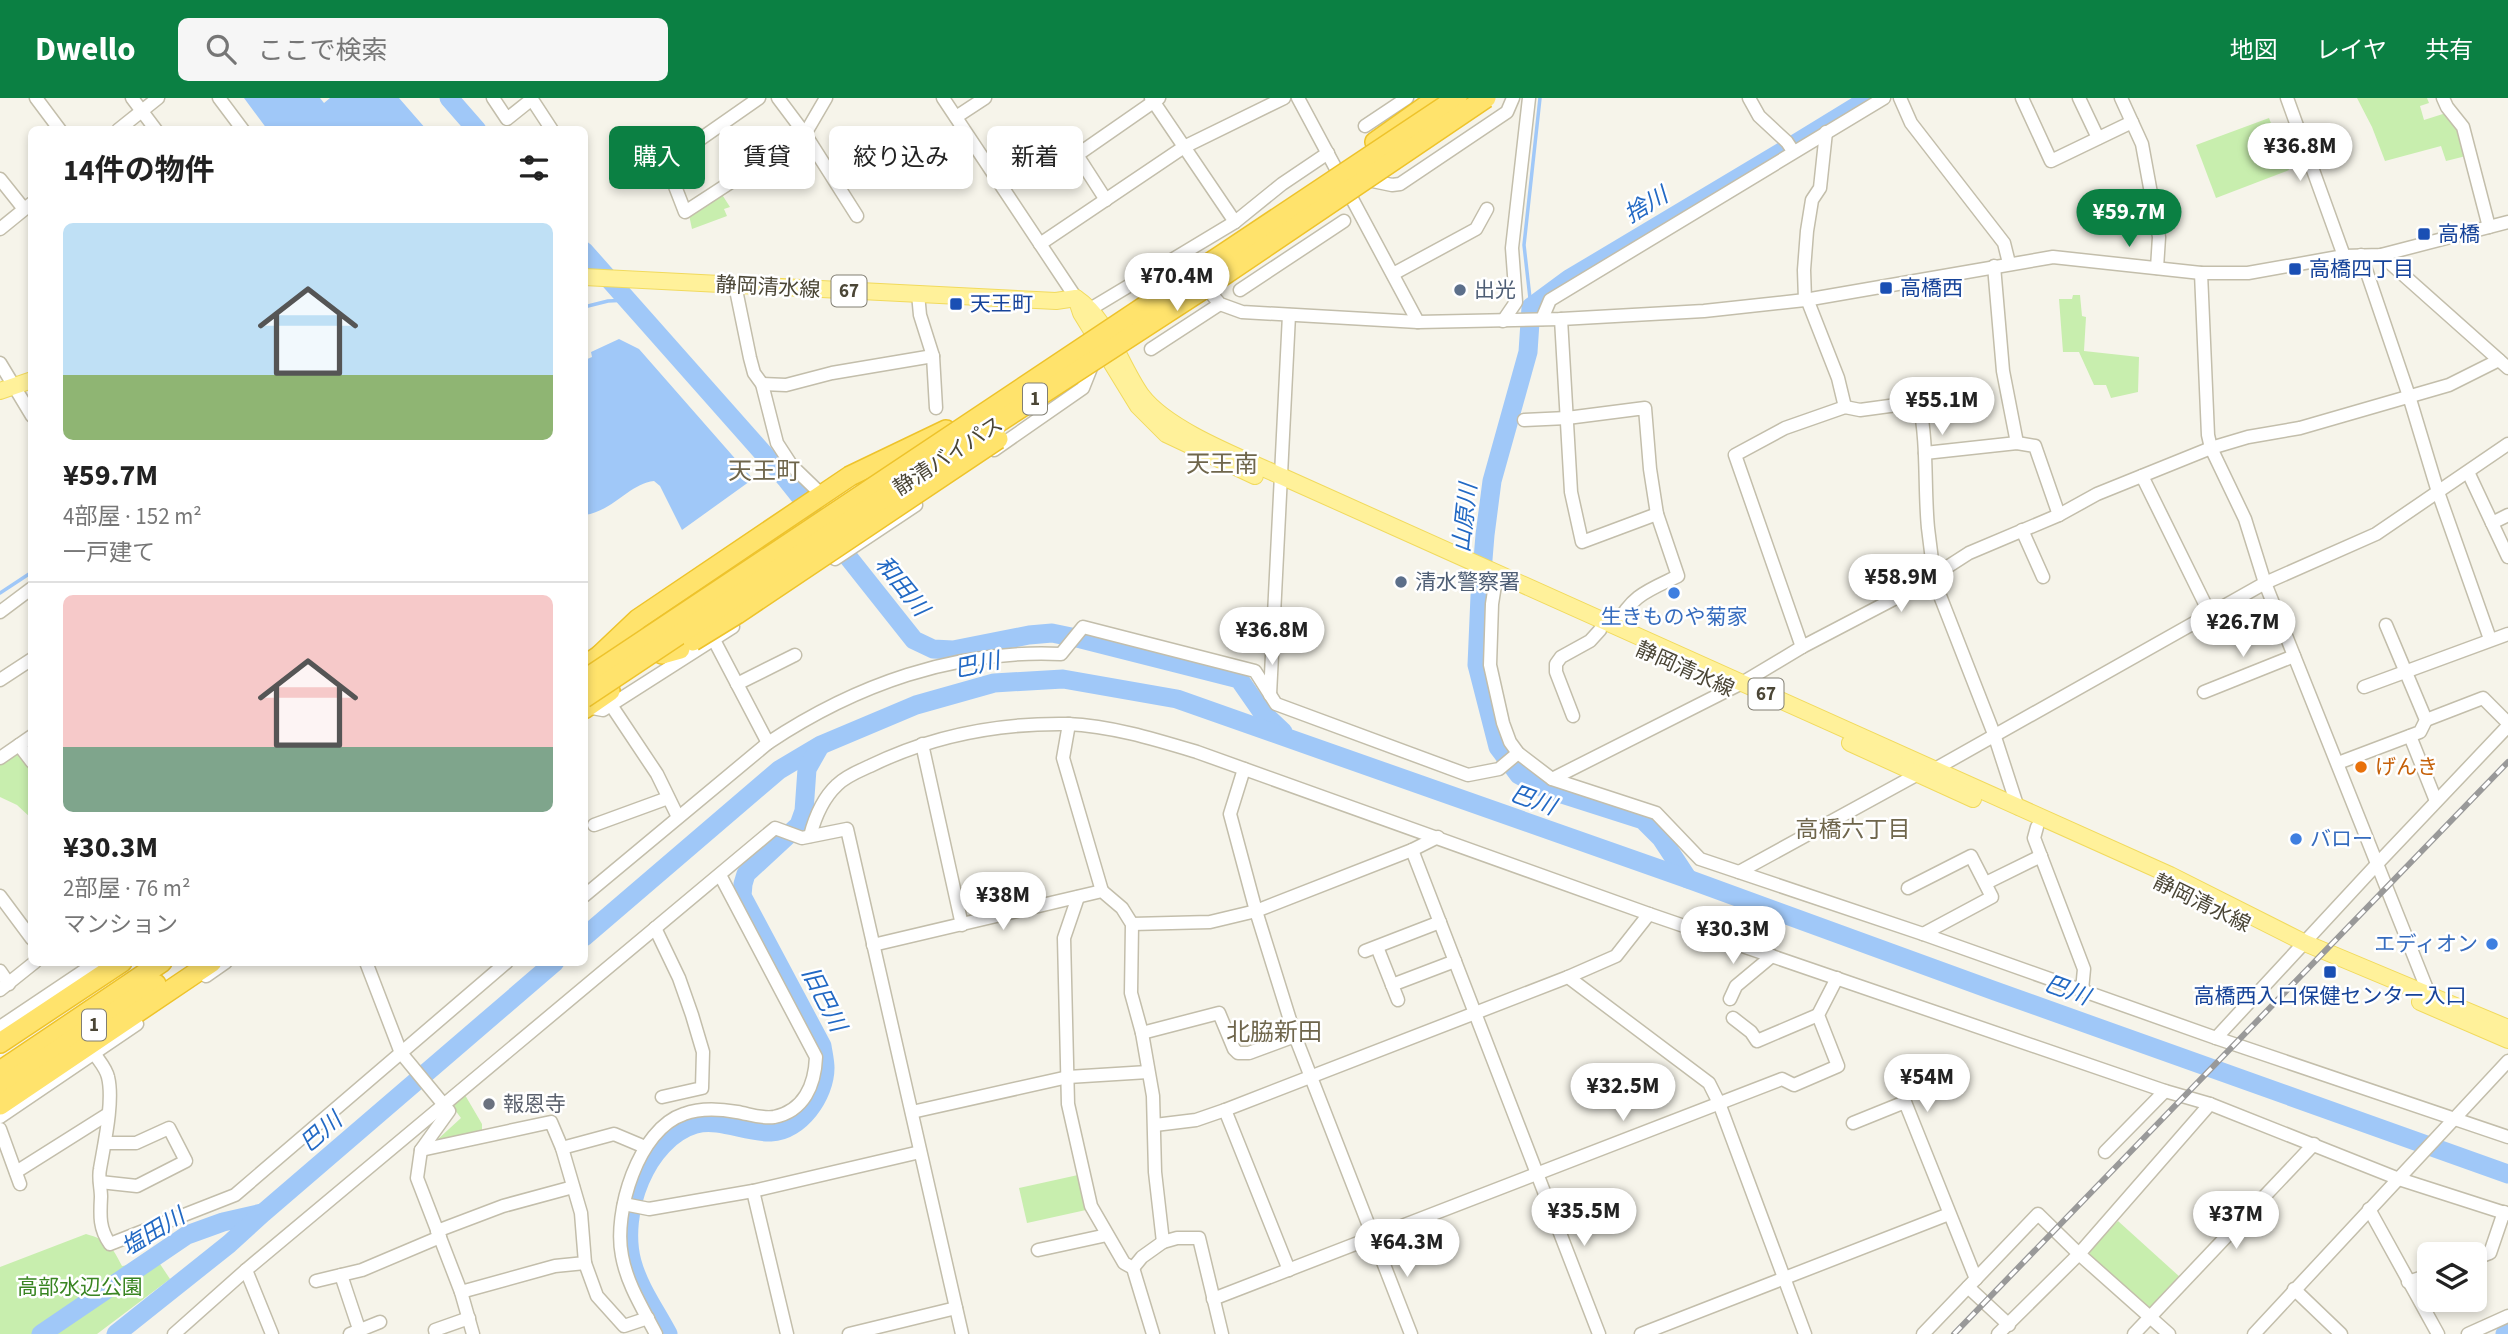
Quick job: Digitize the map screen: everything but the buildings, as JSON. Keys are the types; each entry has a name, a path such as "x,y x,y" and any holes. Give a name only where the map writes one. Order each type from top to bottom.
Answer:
{"highway":[{"path":"671,652 1342,172 1437,98"},
{"name":"静清バイパス","path":"588,703 1201,282 1457,98"},
{"name":"静清バイパス","path":"588,677 1486,98"},
{"path":"590,658 638,619 850,476 938,435 1102,343 1201,282 1326,200 1342,172 1495,98"},
{"path":"590,658 1114,315 1201,282"},
{"path":"588,703 737,614 1075,387 1156,330 1201,282"},
{"path":"0,1043 116,966"},
{"path":"0,1054 133,966"},
{"name":"1","path":"0,1071 156,966"},
{"name":"1","path":"0,1088 183,966"},
{"path":"0,1095 190,966"},
{"path":"0,1105 206,966"}],"main road":[{"name":"静岡清水線","path":"592,278 1056,301 1076,298 1092,308 1102,343"},
{"name":"静岡清水線","path":"1076,298 1080,313 1102,343 1138,406 1166,434 1496,578 1616,626 1918,774 2508,1041"},
{"path":"7,389 28,381"},
{"name":"静岡清水線","path":"1496,578 1600,630 1935,769 2170,876 2302,947 2429,994 2508,1028"}],"street":[{"path":"36,98 57,126"},
{"path":"132,98 153,126"},
{"path":"123,126 158,98"},
{"path":"219,98 240,126"},
{"path":"493,98 507,119 532,98 550,126"},
{"path":"720,189 685,212 666,163 759,98"},
{"path":"778,98 799,126"},
{"path":"807,126 826,98"},
{"path":"943,98 1076,298"},
{"path":"956,117 985,98"},
{"path":"1040,244 1184,147 1284,98"},
{"path":"1298,98 1342,172 1418,322"},
{"path":"1365,126 1407,98"},
{"path":"1092,308 1235,222 1282,184 1342,172 1392,185 1400,184 1507,112 1513,98"},
{"path":"1508,321 1516,302 1512,248 1529,98"},
{"path":"1749,98 1759,116 1793,151"},
{"path":"1540,319 1550,300 1884,98"},
{"path":"1900,98 1911,123 2004,243 2009,263"},
{"path":"2022,98 2051,161 2132,122"},
{"path":"2079,98 2098,138"},
{"path":"2121,98 2143,144 2159,237 2157,268"},
{"path":"2287,98 2344,256"},
{"path":"2443,98 2446,107 2463,127 2488,227"},
{"path":"1106,200 1077,155 1154,99 1235,222"},
{"path":"1826,132 1821,188 1812,200 1804,270 1806,300 1838,378 1844,407"},
{"path":"815,150 858,216"},
{"path":"0,179 28,206 0,229"},
{"path":"1325,234 1326,200"},
{"path":"1393,274 1476,229 1487,209"},
{"path":"1240,290 1344,221"},
{"path":"1201,282 1220,303 1242,312 1418,322 1561,319 1704,311 1806,300 1994,265 2053,257 2201,273 2248,273 2344,256 2381,255 2508,222"},
{"path":"2361,255 2438,492 2490,639"},
{"path":"1552,779 1736,686 1802,647 1913,589 1934,573 1969,553 2059,515 2097,494 2211,448 2248,437 2300,428 2449,385 2504,364 2381,255"},
{"path":"1994,265 2003,371 2017,443"},
{"path":"2201,273 2207,381 2206,419 2211,448 2245,519 2265,583 2429,994"},
{"path":"735,285 750,358 754,373 762,384 777,443 792,466 822,495"},
{"path":"918,294 920,315 933,356 936,408"},
{"path":"1151,349 1220,303"},
{"path":"1270,695 1289,315"},
{"path":"1561,319 1571,492 1582,542 1657,514"},
{"path":"588,706 603,710 889,525 1083,388 1102,343"},
{"path":"762,384 786,385 832,373 933,356"},
{"path":"0,363 7,389 28,412"},
{"path":"1802,647 1735,454 1785,428 1844,407 1860,410 1919,402 1924,427 1928,528 1937,588 1994,734 2018,808"},
{"path":"1524,420 1567,418 1646,408 1650,469 1657,514 1678,576 1644,592 1626,607 1616,626"},
{"path":"1925,453 2017,443 2035,446 2059,515"},
{"path":"1739,872 1918,774 1935,769 2265,583 2376,534 2508,444"},
{"path":"2468,472 2508,556"},
{"path":"2143,476 2210,614"},
{"path":"2492,523 2508,515"},
{"path":"2022,530 2043,577"},
{"path":"1496,578 1490,665 1503,723 1510,742 1518,753 1552,779 1656,813 1700,859 2508,1137"},
{"path":"0,612 28,591"},
{"path":"2386,625 2426,720"},
{"path":"588,893 768,743 801,721 851,695 927,668 980,657 1027,652 1061,654 1083,626 1255,671 1276,704 1468,775 1499,769 1518,753"},
{"path":"1573,716 1556,673 1556,664 1561,657 1590,641 1600,630"},
{"path":"2364,687 2508,634"},
{"path":"714,640 768,743"},
{"path":"737,684 795,655"},
{"path":"2204,692 2294,656"},
{"path":"2,674 28,661"},
{"path":"2216,1038 2508,725 2483,698 2426,720 2420,732 2338,763"},
{"path":"611,705 657,774 678,817"},
{"path":"1069,724 1063,758 1102,891 1122,908 1132,924 1131,993 1142,1033 1155,1125 1155,1171 1163,1242"},
{"path":"806,837 828,795 839,782 889,756 922,744 973,731 1021,725 1069,724 1131,732 1197,752 1649,914 2165,1091 2210,1104 2401,1177 2506,1213 2490,1253 2487,1254"},
{"path":"2410,736 2437,801"},
{"path":"0,758 28,739"},
{"path":"922,744 962,925"},
{"path":"19,745 28,757"},
{"path":"1244,769 1230,814 1256,911 1295,1036 1410,1334"},
{"path":"594,825 668,797"},
{"path":"2037,827 2034,838 2084,968 2082,990"},
{"path":"174,1334 246,1270 775,828 806,837 847,828 962,1334"},
{"path":"1132,924 1210,922 1256,911 1412,850 1438,837"},
{"path":"1412,850 1599,1334"},
{"path":"1908,888 1971,856 1992,897 1923,934"},
{"path":"1986,883 2041,856"},
{"path":"656,1334 627,1279 619,1235 624,1204 645,1147 655,1133 682,1114 717,1110 774,1117 787,1112 811,1090 816,1076 816,1057 720,875"},
{"path":"873,946 1102,891"},
{"path":"0,895 28,934"},
{"path":"1078,897 1063,939 1068,1104 1091,1206 1124,1263 1133,1268 1153,1334"},
{"path":"1155,1125 1196,1120 1225,1110 1569,977 1616,956 1649,914"},
{"path":"1398,1000 1371,949 1440,922"},
{"path":"655,928 679,978 703,1052 702,1088 662,1097"},
{"path":"1730,999 1736,986 1772,956"},
{"path":"1392,985 1455,961"},
{"path":"0,971 5,987 30,966"},
{"path":"0,1027 91,966"},
{"path":"0,1117 220,966"},
{"path":"368,966 402,1055 449,1111 421,1150 416,1178 461,1292 473,1334"},
{"path":"94,1054 108,1073 110,1083 105,1143 99,1173 100,1218 103,1234 110,1244 235,1195 402,1055 502,966"},
{"path":"1569,977 1709,1083 1719,1103 1805,1334"},
{"path":"1733,1018 1751,1031 1757,1041 1818,1015 1837,978"},
{"path":"1142,1033 1219,1013 1238,1054 1249,1053 1295,1036"},
{"path":"1213,1299 1782,1079 1794,1085 1838,1066 1818,1015"},
{"path":"2254,1334 2508,1061"},
{"path":"912,1112 1068,1077 1148,1072"},
{"path":"2105,1152 2165,1091"},
{"path":"1853,1124 1905,1102 1972,1283 2009,1325"},
{"path":"1998,1334 2079,1254 2210,1104"},
{"path":"1225,1110 1289,1270"},
{"path":"0,1129 18,1178 108,1114"},
{"path":"421,1150 551,1122 562,1148 581,1213 585,1263 597,1296 624,1326 648,1318"},
{"path":"100,1182 137,1186 186,1161 169,1128 136,1143 105,1143"},
{"path":"562,1148 614,1134 645,1147"},
{"path":"2134,1334 2314,1144"},
{"path":"624,1204 649,1209 753,1191 920,1152"},
{"path":"316,1281 362,1270 503,1206 573,1187"},
{"path":"753,1191 787,1334"},
{"path":"2369,1209 2438,1334"},
{"path":"1641,1334 1948,1214"},
{"path":"1923,1334 2038,1214 2169,1334"},
{"path":"1038,1250 1107,1235"},
{"path":"1133,1268 1142,1257 1163,1242 1177,1238 1199,1238 1222,1334"},
{"path":"461,1292 555,1266 585,1263"},
{"path":"246,1270 272,1334"},
{"path":"341,1275 354,1331 380,1322"},
{"path":"2409,1282 2417,1279"},
{"path":"2294,1289 2341,1334"},
{"path":"849,1334 956,1308"},
{"path":"2468,1334 2508,1316"},
{"path":"436,1334 435,1331 469,1318"}],"green space":[{"path":"2357,98 2427,98 2429,103 2420,106 2424,120 2446,113 2459,128 2466,156 2446,161 2441,146 2385,161"},
{"path":"2269,118 2289,170 2216,198 2196,145"},
{"path":"721,193 730,207 724,209 727,216 692,229 689,215"},
{"path":"2073,295 2080,295 2082,316 2086,317 2084,351 2139,357 2138,392 2111,398 2106,385 2094,385 2079,352 2063,352 2059,299 2072,299"},
{"path":"16,752 21,753 28,763 28,815 17,805 0,797 0,763"},
{"path":"465,1095 482,1124 482,1135 437,1140 461,1118 452,1106"},
{"path":"1078,1175 1086,1210 1027,1223 1019,1188"},
{"path":"2118,1221 2181,1278 2154,1307 2146,1308 2090,1256 2090,1251"},
{"name":"高部水辺公園","path":"86,1234 108,1245 122,1266 158,1261 170,1279 97,1334 0,1334 0,1267"}],"water":[{"path":"244,98 320,98 324,103 330,98 399,98 423,126 265,126"},
{"path":"619,339 639,349 753,479 682,530 660,486 654,481 637,487 604,508 588,514 588,359 592,357 591,352"}],"waterway":[{"name":"和田川","path":"449,98 474,126"},
{"name":"山原川","path":"1531,307 1524,245 1540,98"},
{"name":"捨川","path":"1793,145 1870,98"},
{"name":"山原川","path":"1688,879 1661,838 1643,820 1543,788 1519,775 1498,747 1477,665 1480,596 1492,481 1528,352 1531,307 1569,279 1788,148"},
{"name":"和田川","path":"588,256 787,480 914,640 933,649 953,650 1052,633 1081,639 1239,679 1262,712 1283,732"},
{"path":"588,306 629,300"},
{"path":"0,593 28,575"},
{"name":"巴川","path":"588,934 779,770 821,745 916,705 994,683 1063,679 1177,699 1688,879 2508,1174"},
{"name":"旧巴川","path":"668,1334 639,1281 629,1243 633,1201 650,1162 678,1132 696,1124 724,1124 771,1132 782,1130 809,1110 824,1078 822,1046 742,896 746,874 799,825 804,811 807,769 820,746"},
{"name":"巴川","path":"116,1334 229,1244 550,966"},
{"name":"塩田川","path":"41,1334 187,1235 223,1222 262,1213"}],"railway":[{"path":"1954,1334 2508,762"}],"place":[{"name":"高橋","path":"2424,234"},
{"name":"高橋四丁目","path":"2295,269"},
{"name":"高橋西","path":"1886,288"},
{"name":"出光","path":"1460,290"},
{"name":"天王町","path":"956,304"},
{"name":"清水警察署","path":"1401,582"},
{"name":"生きものや菊家","path":"1674,593"},
{"name":"げんき","path":"2361,767"},
{"name":"バロー","path":"2296,839"},
{"name":"エディオン","path":"2492,944"},
{"name":"高橋西入口保健センター入口","path":"2330,972"},
{"name":"報恩寺","path":"489,1104"}],"district":[{"name":"天王南","path":"1222,464"},
{"name":"天王町","path":"764,471"},
{"name":"高橋六丁目","path":"1853,829"},
{"name":"北脇新田","path":"1274,1032"}]}
